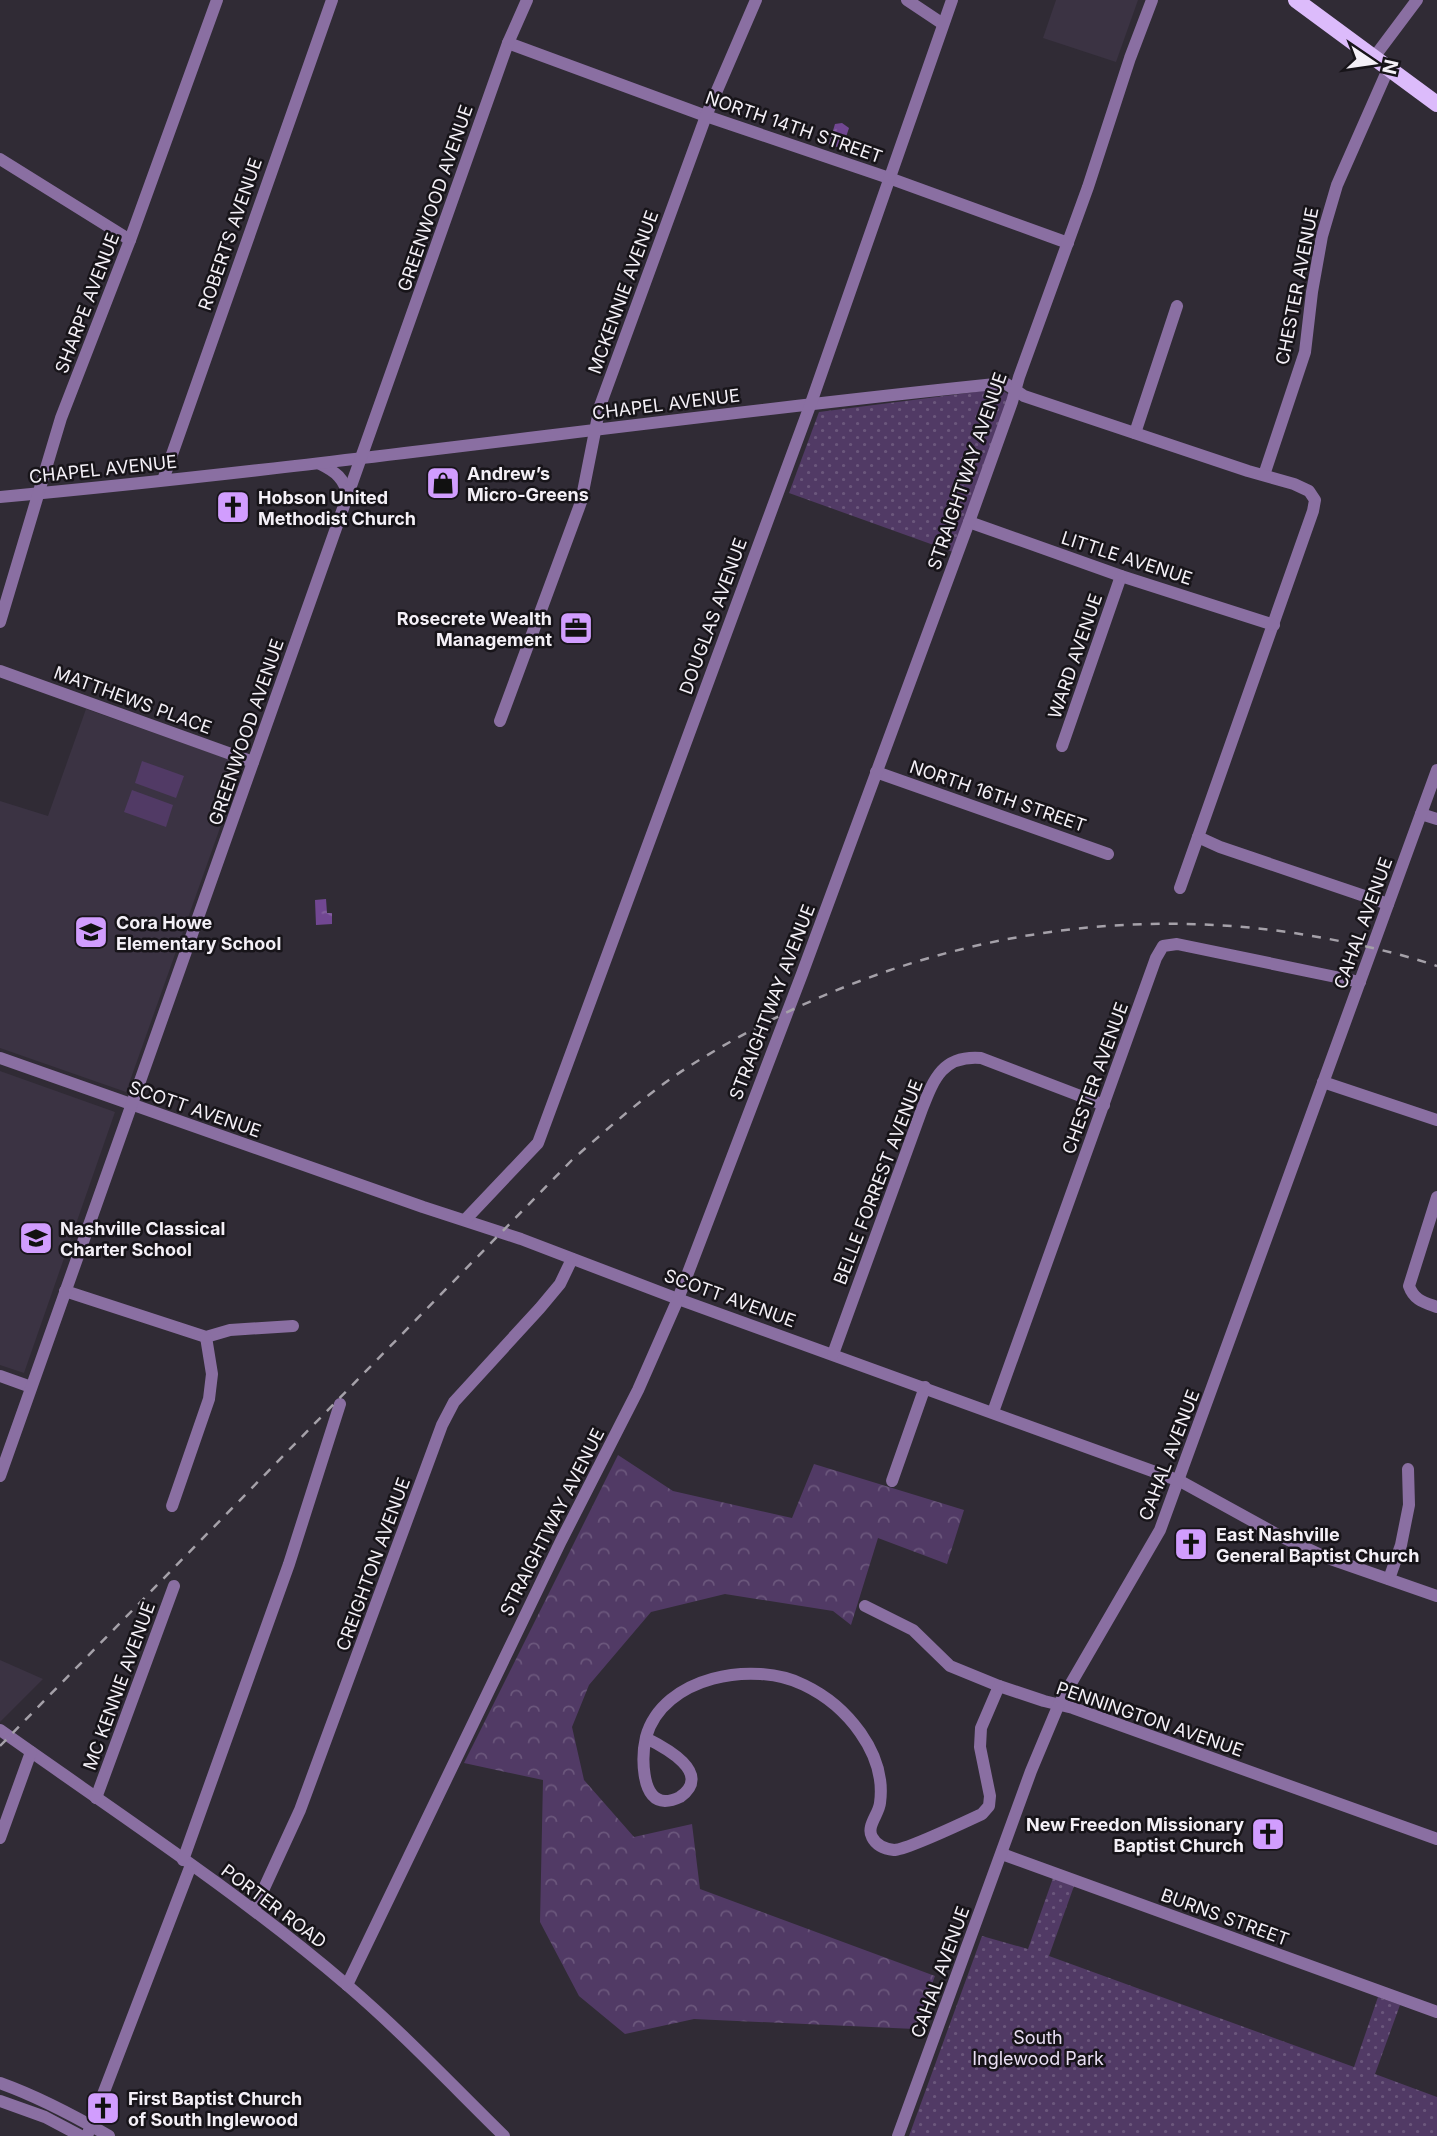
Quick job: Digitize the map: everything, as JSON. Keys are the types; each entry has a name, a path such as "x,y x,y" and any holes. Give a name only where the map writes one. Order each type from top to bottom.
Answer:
{"main road":[{"path":"1296,0 1437,104"}],"street":[{"name":"SHARPE AVENUE","path":"0,622 61,418 130,240 217,0"},
{"name":"ROBERTS AVENUE","path":"163,480 332,0"},
{"name":"GREENWOOD AVENUE","path":"0,1476 508,43 527,0"},
{"name":"MCKENNIE AVENUE","path":"500,721 581,502 600,406 706,116 756,0"},
{"path":"907,0 943,24"},
{"name":"DOUGLAS AVENUE","path":"465,1220 538,1143 811,403 952,0"},
{"name":"STRAIGHTWAY AVENUE","path":"347,1985 561,1541 638,1390 678,1299 969,522 1152,0"},
{"path":"1375,56 1417,0"},
{"name":"NORTH 14TH STREET","path":"508,43 706,116 890,178 1068,243"},
{"name":"CHESTER AVENUE","path":"1264,475 1305,352 1322,236 1337,185 1389,67"},
{"path":"0,159 130,240"},
{"path":"1135,433 1178,306"},
{"name":"CHAPEL AVENUE","path":"0,497 320,464 811,403 1004,383 1024,396 1294,484 1308,491 1315,500 1314,511 1274,625"},
{"path":"320,464 340,477 349,496"},
{"name":"LITTLE AVENUE","path":"969,522 1121,576 1274,625"},
{"name":"WARD AVENUE","path":"1062,746 1121,576"},
{"path":"1180,888 1274,625"},
{"name":"MATTHEWS PLACE","path":"0,671 254,762"},
{"name":"CAHAL AVENUE","path":"898,2136 1031,1771 1059,1704 1145,1558 1180,1481 1437,770"},
{"name":"NORTH 16TH STREET","path":"876,772 1108,854"},
{"path":"1421,814 1437,819"},
{"path":"1198,837 1220,847 1388,904"},
{"name":"CHESTER AVENUE","path":"993,1412 1156,958 1163,946 1177,944 1360,982"},
{"name":"BELLE FORREST AVENUE","path":"833,1354 922,1108 932,1084 943,1069 953,1061 965,1057 981,1058 1104,1105"},
{"name":"SCOTT AVENUE","path":"0,1058 131,1106 521,1239 678,1299 1180,1481 1286,1539 1325,1557 1437,1596"},
{"path":"1323,1082 1437,1120"},
{"path":"1437,1197 1409,1286 1418,1300 1437,1307"},
{"name":"CREIGHTON AVENUE","path":"254,1910 300,1810 442,1425 454,1402 559,1284 572,1259"},
{"path":"65,1291 206,1337 230,1330 293,1326"},
{"path":"172,1506 209,1399 212,1374 206,1337"},
{"path":"0,1376 31,1387"},
{"path":"892,1481 925,1387"},
{"path":"89,2131 187,1863 289,1564 340,1404"},
{"path":"1388,1579 1401,1545 1409,1505 1408,1469"},
{"name":"MC KENNIE AVENUE","path":"96,1798 174,1586"},
{"name":"PENNINGTON AVENUE","path":"865,1606 913,1630 950,1666 999,1686 1059,1704 1437,1839"},
{"path":"646,1738 667,1749 690,1771 691,1780 687,1790 679,1798 657,1800 650,1792 645,1779 643,1762 646,1738 660,1712 675,1697 713,1678 753,1672 797,1681 820,1692 839,1707 865,1742 877,1767 881,1790 880,1807 870,1828 871,1837 878,1845 897,1850 982,1814 989,1807 990,1796 980,1748 981,1728 999,1686"},
{"name":"PORTER ROAD","path":"0,1731 254,1910 347,1985 504,2136"},
{"path":"0,1838 32,1752"},
{"name":"BURNS STREET","path":"1002,1854 1437,2012"},
{"path":"0,2083 37,2096 89,2131 109,2136"},
{"path":"0,2101 46,2117 81,2136"}],"shaded area":[{"path":"1056,0 1138,0 1116,62 1043,38"},
{"name":"Cora Howe Elementary School","path":"86,709 242,766 126,1092 0,1048 0,801 48,816"},
{"name":"Nashville Classical Charter School","path":"0,1071 115,1112 24,1373 0,1365"},
{"path":"0,1660 43,1679 0,1722"}],"green space":[{"path":"999,389 1010,395 953,552 789,493 819,412"},
{"path":"142,761 184,776 176,798 135,783"},
{"path":"132,790 173,805 166,827 124,812"},
{"path":"618,1455 673,1491 792,1518 814,1464 964,1510 947,1564 878,1538 851,1625 833,1611 725,1594 651,1612 589,1685 572,1727 584,1780 634,1837 692,1824 700,1889 935,1976 915,2029 694,2019 625,2034 579,1996 540,1922 543,1780 464,1763"},
{"name":"South Inglewood Park","path":"1053,1878 1074,1886 1049,1956 1354,2067 1378,1997 1400,2005 1375,2074 1437,2097 1437,2136 909,2136 982,1936 1028,1949"}],"water":[{"path":"842,123 849,128 842,149 829,144 835,124"},
{"path":"326,899 327,913 332,913 332,924 316,925 315,900"}],"railway":[{"path":"0,1746 572,1160 634,1106 667,1082 701,1059 774,1019 848,985 925,959 1004,940 1084,928 1165,924 1247,927 1329,939 1437,966"}],"place":[{"name":"Andrew’s Micro-Greens","path":"443,483"},
{"name":"Hobson United Methodist Church","path":"233,507"},
{"name":"Rosecrete Wealth Management","path":"576,628"},
{"name":"Cora Howe Elementary School","path":"91,932"},
{"name":"Nashville Classical Charter School","path":"36,1238"},
{"name":"East Nashville General Baptist Church","path":"1191,1544"},
{"name":"New Freedon Missionary Baptist Church","path":"1268,1834"},
{"name":"First Baptist Church of South Inglewood","path":"103,2108"}]}
